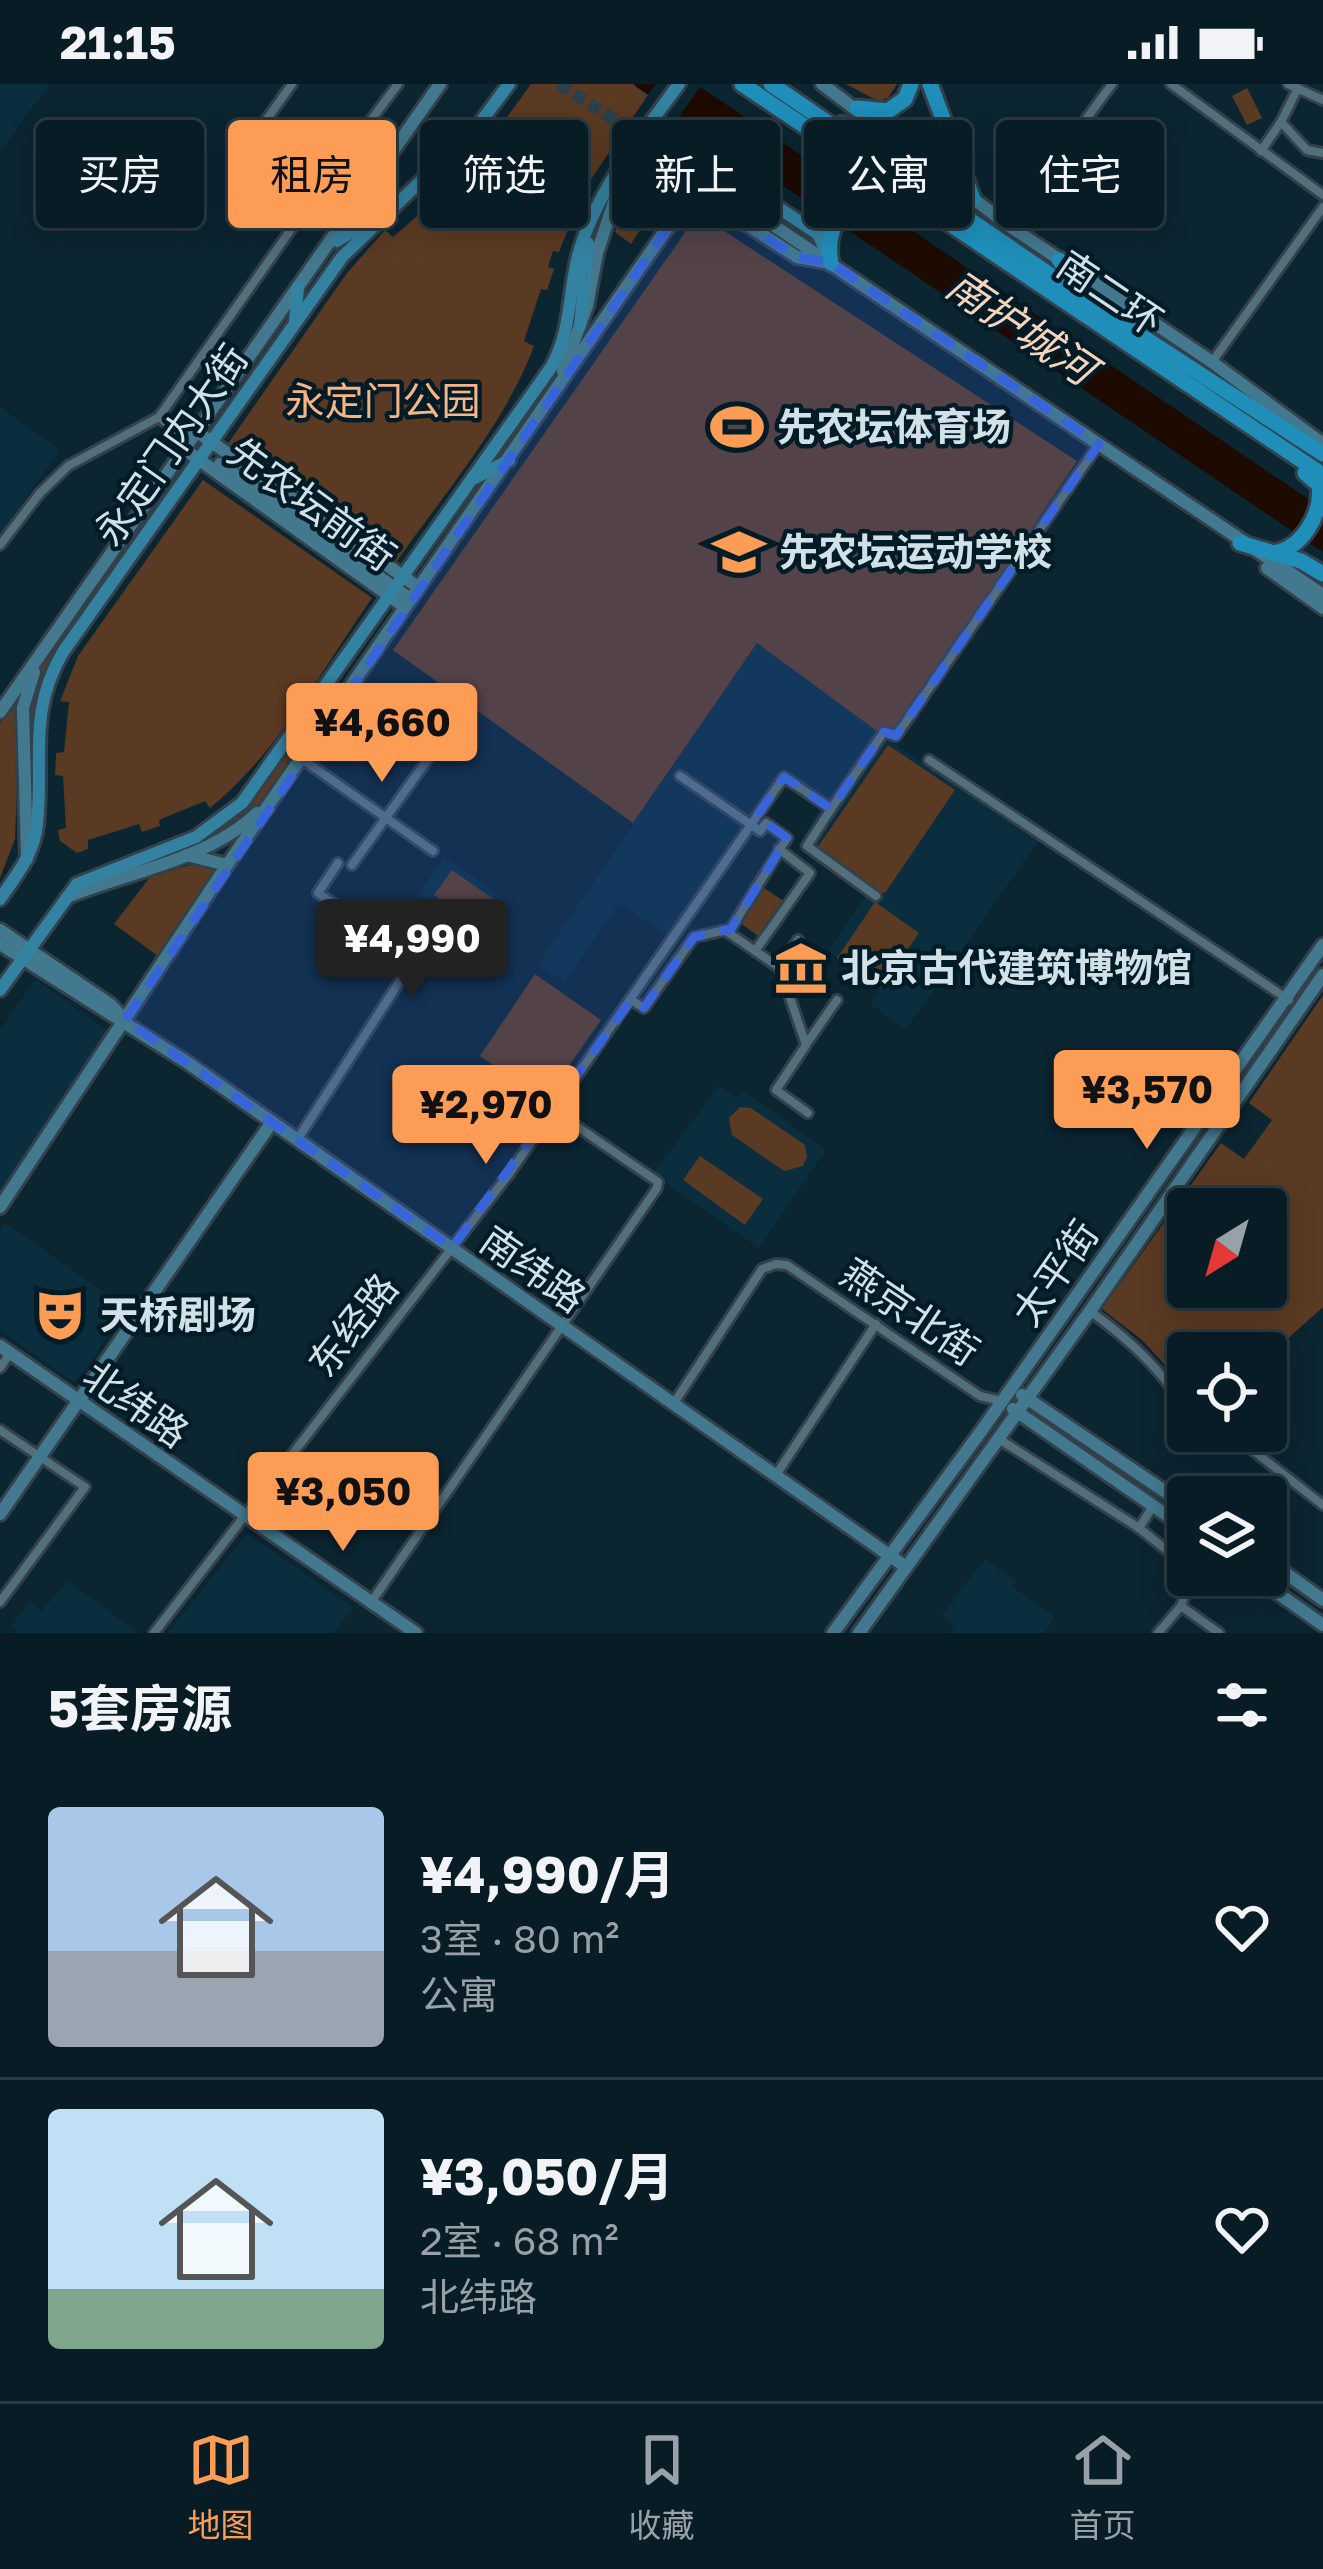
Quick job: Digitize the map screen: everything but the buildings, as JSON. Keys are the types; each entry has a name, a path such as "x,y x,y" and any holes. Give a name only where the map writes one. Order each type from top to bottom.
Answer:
{"highway":[{"name":"南二环","path":"742,84 801,114 1323,454"},
{"name":"南二环","path":"771,84 809,120"},
{"path":"857,108 888,111 905,99 911,84"},
{"path":"930,84 974,199"},
{"path":"801,114 817,120"},
{"path":"801,114 804,123"},
{"path":"831,262 828,233 832,228"},
{"name":"南二环","path":"954,228 1323,475"},
{"path":"1059,260 1097,307"},
{"path":"1267,437 1279,455 1319,485 1322,507 1288,552"},
{"path":"1240,542 1288,552 1317,570"},
{"path":"1295,578 1295,568 1317,570"}],"main road":[{"name":"永定门内大街","path":"396,203 477,127 508,84"},
{"path":"662,120 679,84"},
{"path":"0,990 77,884 147,862 196,837 242,802 552,366 567,337 578,256 612,185"},
{"path":"780,204 828,233"},
{"path":"580,326 590,227"},
{"path":"338,241 360,228"},
{"name":"永定门内大街","path":"0,899 28,859 37,828 30,808 30,780 36,731 54,667 295,322 342,257 370,228"},
{"path":"295,322 298,287"},
{"path":"468,482 509,460"}],"street":[{"path":"266,120 292,84"},
{"path":"0,544 68,466 162,419 318,190 398,84"},
{"path":"0,712 440,84"},
{"path":"822,84 872,120"},
{"path":"1086,120 1112,84"},
{"path":"1171,84 1323,195"},
{"path":"1261,151 1281,122 1293,86 1323,100"},
{"path":"1281,122 1307,150 1323,154"},
{"path":"0,1207 275,795 683,205 692,198 713,201 797,256 831,262"},
{"path":"974,199 996,215"},
{"path":"1212,362 1323,207"},
{"path":"557,387 580,326 612,208"},
{"path":"780,224 1240,542 1270,572 1323,608"},
{"path":"1013,228 1319,439"},
{"path":"316,263 338,241"},
{"path":"162,419 191,440"},
{"name":"先农坛前街","path":"191,440 412,597"},
{"name":"先农坛前街","path":"191,440 412,597"},
{"path":"876,896 807,846 884,732 896,736 1099,444"},
{"path":"1288,552 1295,578 1323,595"},
{"path":"30,780 23,708 29,681 47,644"},
{"path":"352,865 448,731"},
{"path":"301,759 433,851"},
{"path":"929,760 1300,1008"},
{"path":"631,1000 644,1008 694,937 731,929 787,838 766,823 760,831 680,776"},
{"name":"东经路","path":"154,1633 452,1248 784,777 831,809"},
{"path":"147,862 185,855 233,832 275,795"},
{"path":"755,951 810,873 779,849"},
{"path":"185,855 227,866"},
{"path":"297,1140 414,959 318,893 338,863"},
{"path":"0,930 25,954"},
{"path":"725,931 780,968 806,1045"},
{"path":"780,968 798,940"},
{"path":"0,944 25,954"},
{"name":"太平街","path":"833,1633 1323,945"},
{"name":"南纬路","path":"25,954 906,1567"},
{"name":"太平街","path":"859,1633 1323,975"},
{"path":"808,1113 776,1090 837,1000"},
{"path":"371,1603 658,1183 553,1110"},
{"path":"0,1514 272,1122"},
{"name":"燕京北街","path":"674,1403 762,1269 787,1265 980,1396 1002,1401"},
{"path":"1090,1311 1135,1344 1167,1379"},
{"path":"776,1475 876,1324"},
{"path":"0,1368 5,1350"},
{"name":"北纬路","path":"5,1350 416,1633"},
{"path":"1012,1387 1167,1493"},
{"path":"1002,1401 1167,1514"},
{"path":"0,1430 85,1487 0,1602"},
{"path":"999,1439 1139,1528 1167,1552"},
{"path":"1255,1452 1323,1505"},
{"path":"1139,1528 1154,1505"},
{"path":"1287,1574 1323,1600"},
{"path":"1158,1633 1184,1596"},
{"path":"1283,1596 1322,1622"},
{"path":"1181,1606 1219,1633"}],"highlighted area":[{"path":"700,196 797,257 831,263 1099,444 896,736 884,732 831,809 784,777 757,816 787,838 731,929 694,937 644,1008 631,1000 452,1248 125,1020 683,205"}],"shaded area":[{"path":"0,84 49,84 0,152"},
{"path":"0,407 60,450 0,534"},
{"path":"757,643 1038,842 906,1029 870,1004 880,988 828,951 866,895 798,845 819,810 788,788 761,820 758,817 673,940 620,903 564,982 538,964"},
{"path":"444,857 502,897 505,926 480,959 408,910"},
{"path":"35,979 111,1034 0,1192 0,1031"},
{"path":"719,1086 737,1098 743,1090 826,1150 759,1248 653,1174"},
{"path":"5,1223 127,1308 75,1383 0,1330 0,1231"},
{"path":"247,1534 353,1607 334,1633 168,1633"},
{"path":"985,1559 1016,1581 1013,1587 1055,1616 1045,1633 950,1633 954,1626 942,1615"},
{"path":"68,1581 138,1633 14,1633 12,1625 29,1602 41,1611"}],"green space":[{"name":"永定门公园","path":"531,84 638,84 648,95 631,120 612,120 612,148 588,184 588,120 505,120"},
{"path":"846,84 897,84 888,98 878,101"},
{"path":"1247,88 1262,118 1247,125 1232,96"},
{"name":"永定门公园","path":"420,213 420,228 568,228 559,252 553,251 548,267 554,269 547,290 541,289 524,341 534,346 522,375 471,459 395,564 227,445 347,273 385,230 393,237"},
{"path":"616,228 641,228 631,244 615,232"},
{"name":"先农坛运动学校","path":"688,228 719,228 1077,461 889,740 757,643 633,823 393,650"},
{"name":"永定门公园","path":"203,480 372,598 278,736 210,808 205,801 142,832 139,824 88,840 88,849 77,853 60,841 58,830 66,828 63,776 55,775 56,753 64,752 69,702 60,701 78,656"},
{"path":"113,557 118,562 71,630 47,675 29,756 30,724 41,671 63,627"},
{"path":"336,685 344,691 273,789 232,825 173,854 246,809"},
{"path":"20,696 15,839 0,878 0,723"},
{"path":"888,745 955,790 885,893 875,892 815,851"},
{"path":"190,865 216,870 158,956 114,924 150,877"},
{"path":"452,870 502,905 485,930 434,895"},
{"path":"764,888 785,902 761,938 740,923"},
{"path":"875,902 919,933 881,988 837,958"},
{"path":"535,974 601,1020 545,1100 480,1056"},
{"path":"1323,995 1323,1307 1287,1339 1287,1332 1167,1332 1167,1367 1102,1309 1167,1218 1167,1308 1287,1308 1287,1188 1189,1188 1221,1143 1244,1159 1272,1120 1249,1103"},
{"path":"740,1107 751,1108 805,1145 803,1166 784,1171 732,1135 729,1118"},
{"path":"700,1156 763,1199 745,1225 683,1180"}],"water":[{"name":"南护城河","path":"633,84 696,84 749,120 686,120"},
{"name":"南护城河","path":"780,141 804,157 804,200 780,184"},
{"name":"南护城河","path":"845,228 908,228 1323,509 1323,552"}],"pier":[{"path":"656,84 702,84 677,120 645,99"}],"tunnel":[{"path":"559,84 615,120"}],"place":[{"name":"先农坛体育场","path":"737,427"},
{"name":"先农坛运动学校","path":"739,552"},
{"name":"北京古代建筑博物馆","path":"801,968"},
{"name":"天桥剧场","path":"60,1315"}]}
